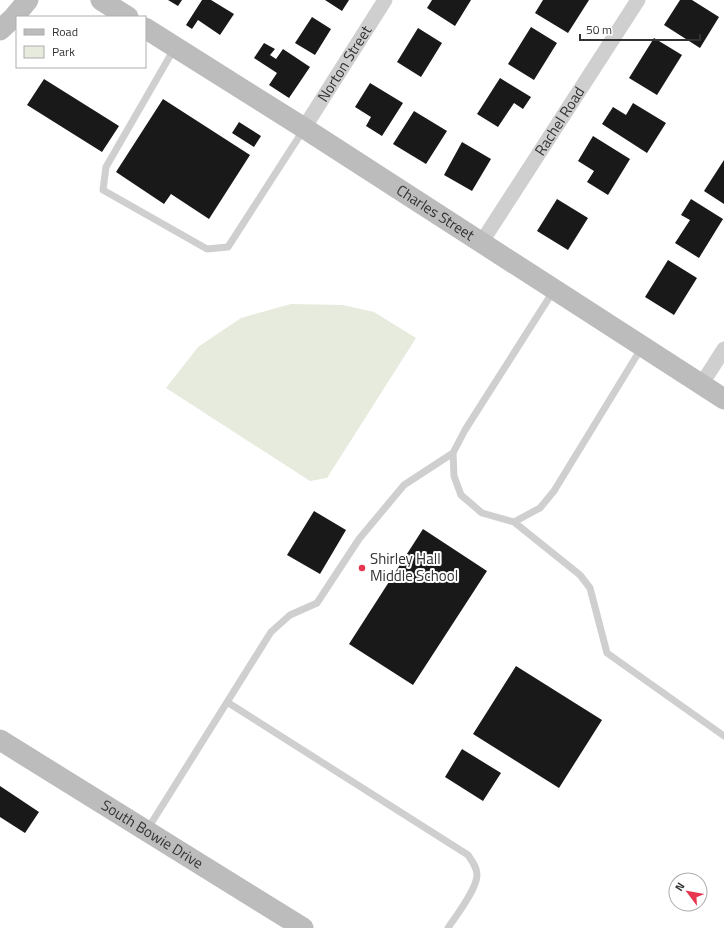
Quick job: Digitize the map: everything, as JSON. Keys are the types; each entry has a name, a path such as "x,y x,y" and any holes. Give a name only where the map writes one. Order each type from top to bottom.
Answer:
{"street":[{"path":"0,30 13,18 28,0"},
{"path":"100,0 126,16"},
{"name":"Norton Street","path":"304,128 385,0"},
{"name":"Rachel Road","path":"481,243 638,0"},
{"name":"Charles Street","path":"146,29 304,128 724,399"},
{"path":"700,384 724,349"},
{"name":"South Bowie Drive","path":"0,740 303,928"}],"lane":[{"path":"175,47 106,167 103,190 207,249 228,247 304,128"},
{"path":"147,831 271,632 290,615 317,603 359,539 404,486 453,453 465,430 554,290"},
{"path":"514,522 540,508 554,491 643,347"},
{"path":"453,453 454,476 461,495 482,513 514,522 580,576 590,588 607,653 724,736"},
{"path":"227,702 468,855 475,865 477,875 476,883 448,928"}],"green space":[{"path":"291,304 343,305 374,312 416,338 327,478 310,481 166,388 198,347 241,318"}],"building":[{"path":"168,0 182,0 178,6"},
{"path":"202,0 211,0 234,14 220,35 198,20 192,29 186,25"},
{"path":"325,0 349,0 342,11"},
{"path":"432,0 471,0 455,26 427,8"},
{"path":"543,0 589,0 568,33 535,13"},
{"path":"680,0 692,0 719,17 700,48 664,25"},
{"path":"312,17 331,29 315,55 295,43"},
{"path":"531,27 557,43 534,80 508,64"},
{"path":"418,28 442,43 421,77 397,62"},
{"path":"654,38 682,55 657,95 629,78"},
{"path":"264,43 275,49 270,55 276,59 283,49 310,67 289,98 269,85 277,73 254,58"},
{"path":"500,78 531,97 523,109 514,103 498,127 477,114"},
{"path":"44,79 119,126 102,152 27,105"},
{"path":"370,83 403,103 382,136 366,126 371,117 355,107"},
{"path":"163,99 250,155 209,219 171,194 164,204 116,172"},
{"path":"633,103 666,123 647,153 602,124 613,107 626,115"},
{"path":"414,111 447,131 426,164 393,144"},
{"path":"239,122 261,136 254,147 232,133"},
{"path":"593,136 630,159 608,195 587,182 594,171 578,161"},
{"path":"462,142 491,159 472,191 444,175"},
{"path":"724,160 724,204 704,191"},
{"path":"557,199 588,218 568,250 537,231"},
{"path":"691,199 723,219 699,258 675,243 690,220 681,215"},
{"path":"668,260 697,278 674,315 645,297"},
{"path":"314,511 346,530 320,574 287,555"},
{"path":"423,529 487,571 413,685 349,644"},
{"path":"516,666 602,720 559,788 473,734"},
{"path":"462,749 501,773 483,801 445,777"},
{"path":"0,786 39,812 25,833 0,817"}],"place":[{"name":"Shirley Hall Middle School","path":"362,568"}]}
